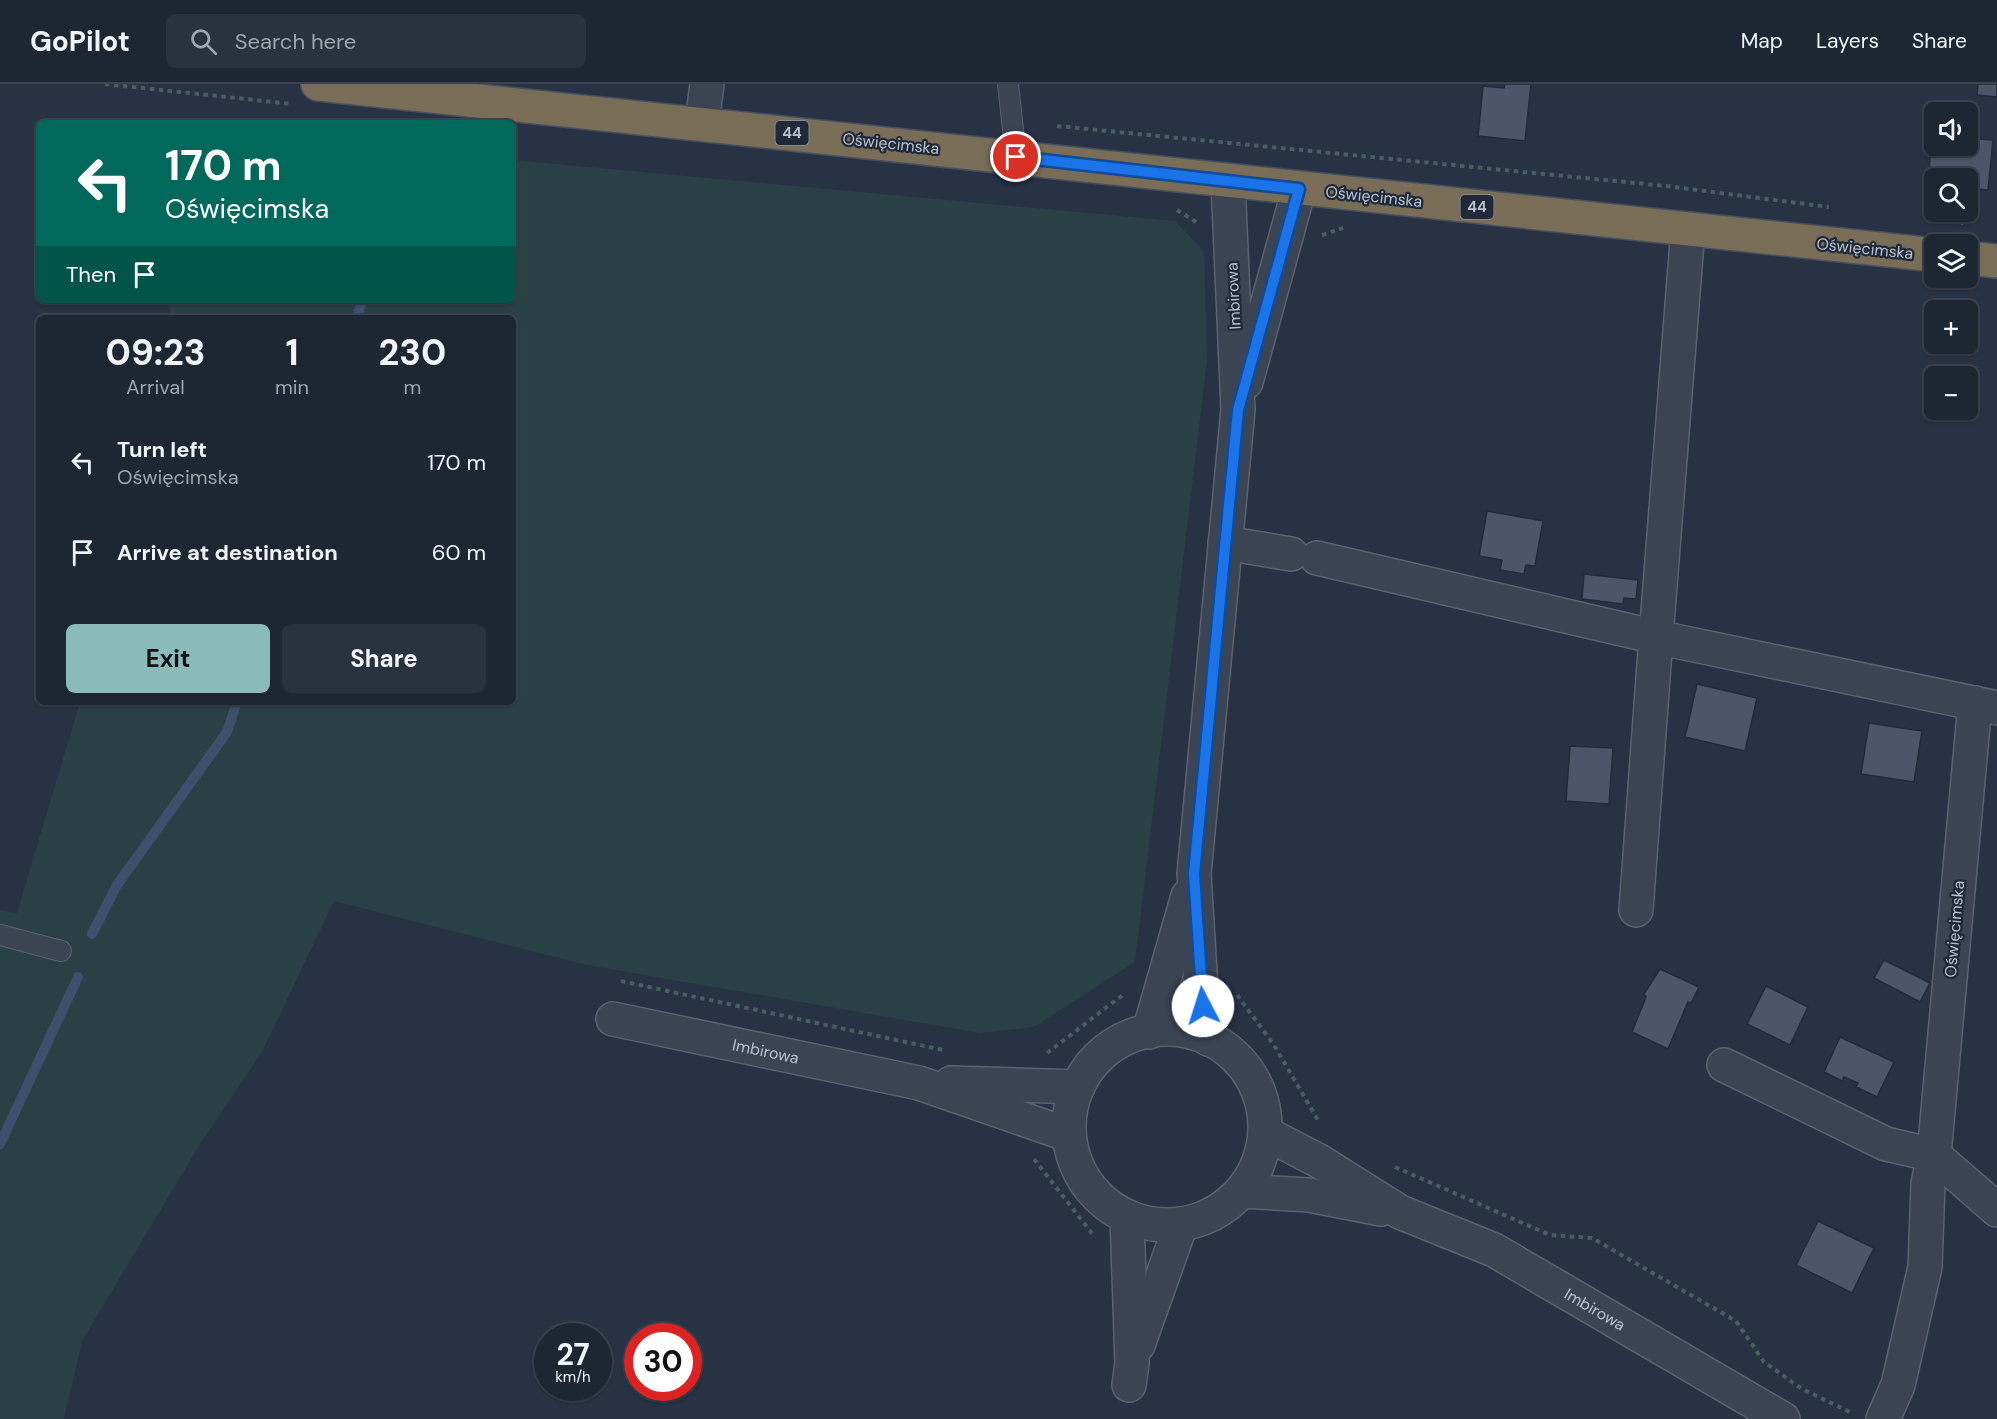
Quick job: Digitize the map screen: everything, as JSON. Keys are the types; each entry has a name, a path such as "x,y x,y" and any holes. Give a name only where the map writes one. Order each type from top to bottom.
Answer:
{"highway":[{"name":"Oświęcimska","path":"318,84 1924,254"},
{"path":"1978,259 1997,261"}],"street":[{"path":"702,123 707,84"},
{"name":"Imbirowa","path":"1208,1039 1201,989 1194,874 1238,410 1228,181"},
{"name":"Imbirowa","path":"1238,410 1299,189"},
{"path":"1636,910 1688,229"},
{"name":"Oświęcimska","path":"1225,543 1304,556 1656,637 1986,706 1934,1155 1928,1184 1925,1267 1898,1385 1868,1416"},
{"name":"Imbirowa","path":"1149,1032 1194,874"},
{"name":"Imbirowa","path":"613,1019 919,1083 1069,1135"},
{"path":"1180,1030 1208,1039 1235,1057 1249,1073 1263,1112 1264,1133 1261,1154 1253,1173 1242,1191 1226,1205 1208,1216 1181,1224 1146,1223 1127,1217 1108,1206 1081,1175 1073,1155 1069,1135 1070,1114 1078,1087 1085,1073 1099,1057 1116,1044 1149,1032 1180,1030"},
{"path":"1724,1065 1886,1144 1934,1155 1997,1210"},
{"name":"Imbirowa","path":"919,1083 1078,1087"},
{"name":"Imbirowa","path":"1264,1133 1319,1161 1400,1212 1494,1250 1783,1419"},
{"name":"Imbirowa","path":"1242,1191 1309,1195 1400,1212"},
{"path":"1127,1217 1130,1374 1181,1224"}],"lane":[{"path":"1008,84 1016,157"},
{"path":"0,935 62,951"}],"path":[{"path":"621,981 954,1052"},
{"path":"1039,1058 1133,987"},
{"path":"1234,990 1274,1045 1321,1126"},
{"path":"1028,1152 1101,1244"},
{"path":"1391,1165 1550,1235 1592,1238 1736,1322 1764,1362 1802,1389 1868,1416"}],"green space":[{"path":"516,160 1175,221 1204,251 1207,360 1135,962 1034,1027 980,1033 587,965 334,901 262,1052 202,1141 82,1341 64,1419 0,1419 0,910 17,913 79,705 516,705 516,315 171,315 168,303 516,303"}],"building":[{"path":"1505,84 1531,84 1525,141 1478,136 1483,86 1504,88"},
{"path":"1978,84 1997,84 1997,97 1977,95"},
{"path":"1978,139 1993,140 1988,190 1978,189 1978,168 1929,168 1930,156 1978,156"},
{"path":"1487,511 1543,521 1535,566 1526,565 1524,574 1500,570 1502,560 1479,556"},
{"path":"1584,574 1638,580 1636,599 1624,598 1623,604 1582,599"},
{"path":"1697,684 1757,698 1745,751 1685,737"},
{"path":"1869,723 1922,731 1914,782 1861,774"},
{"path":"1570,746 1613,748 1609,804 1566,801"},
{"path":"1884,960 1930,983 1920,1002 1874,978"},
{"path":"1660,969 1699,987 1691,1003 1688,1002 1668,1049 1632,1032 1646,997 1644,994"},
{"path":"1766,986 1808,1007 1790,1045 1747,1024"},
{"path":"1840,1037 1894,1062 1877,1097 1856,1087 1858,1083 1844,1077 1842,1081 1824,1072"},
{"path":"1818,1221 1874,1248 1852,1293 1796,1265"}],"waterway":[{"path":"358,315 361,303"},
{"path":"92,934 117,885 227,732 236,705"},
{"path":"0,1144 78,977"}],"route":[{"path":"1016,157 1299,189 1238,410 1194,874 1203,1006"}]}
